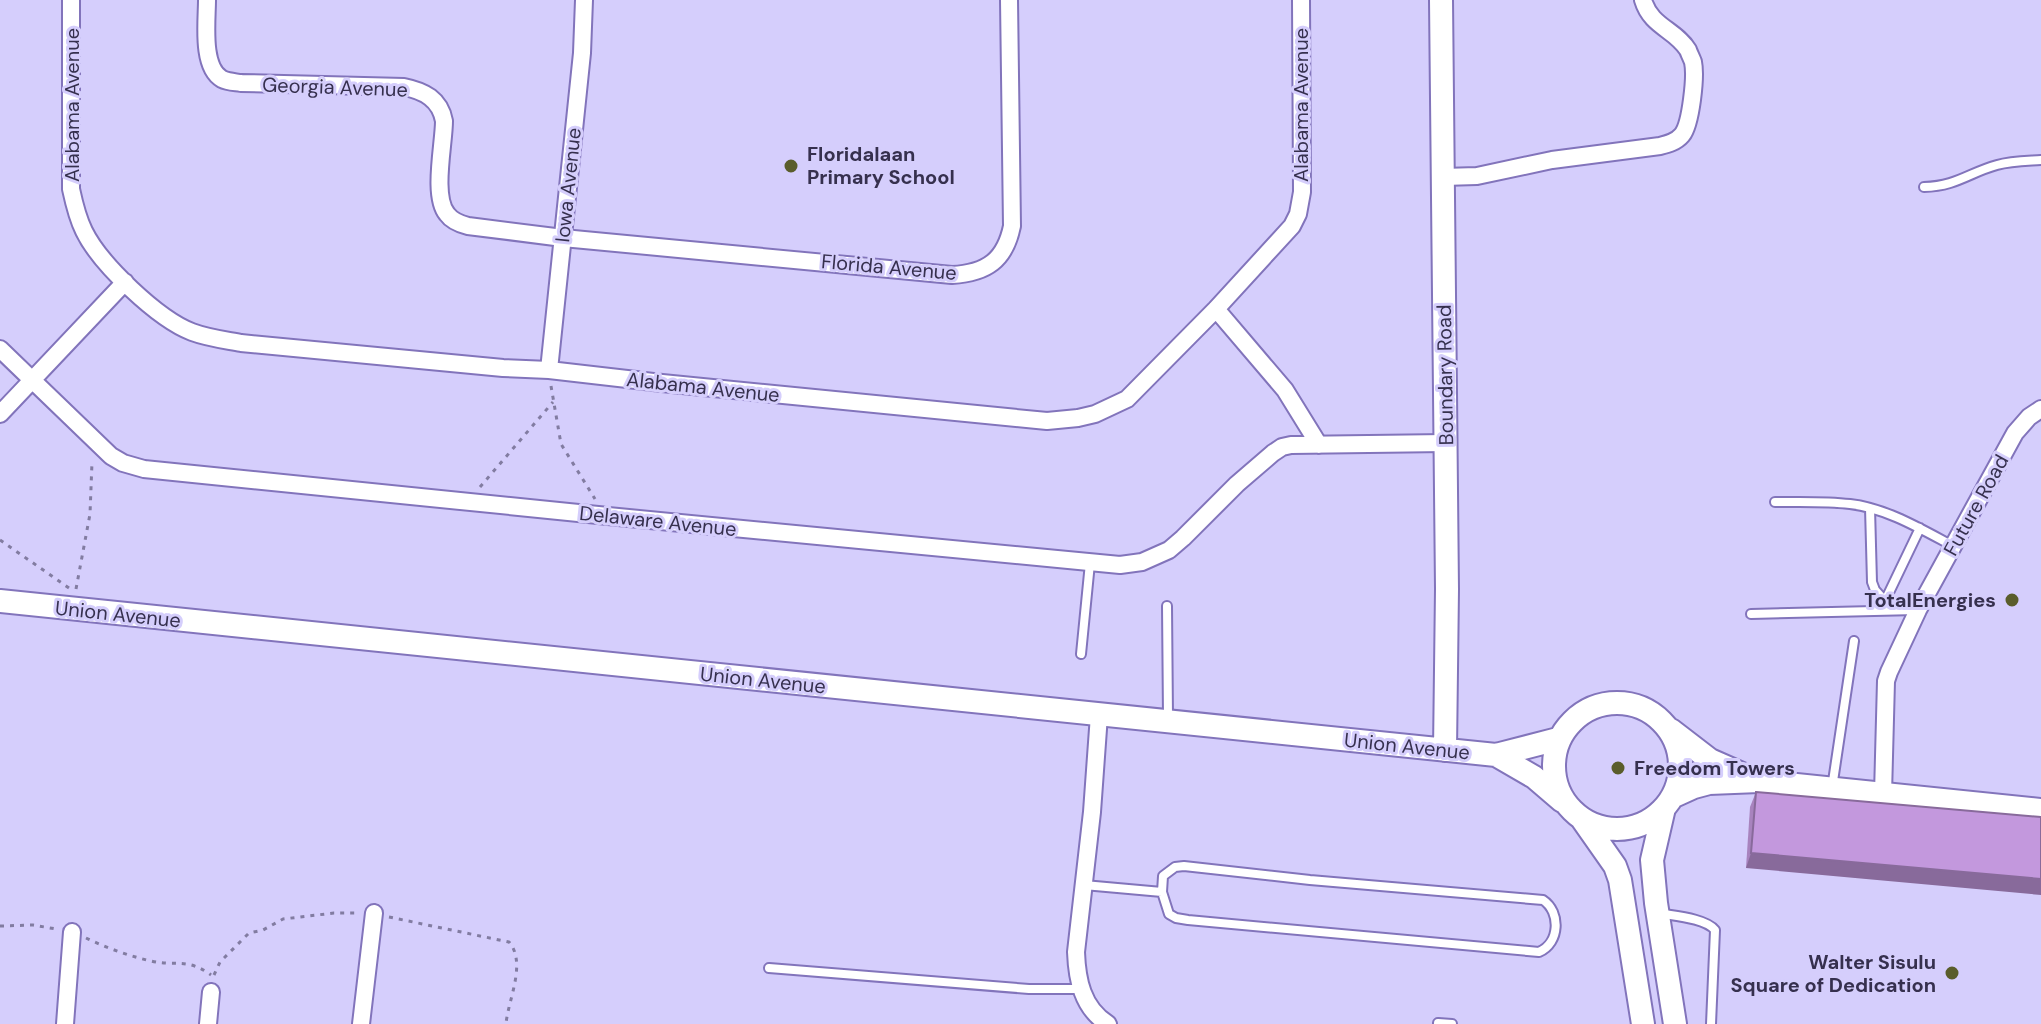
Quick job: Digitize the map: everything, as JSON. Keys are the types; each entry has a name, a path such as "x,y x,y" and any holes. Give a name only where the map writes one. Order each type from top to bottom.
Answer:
{"street":[{"name":"Alabama Avenue","path":"71,0 71,189 74,207 93,245 125,282 176,325 212,338 1061,421 1095,414 1127,399 1292,226 1302,192 1301,0"},
{"name":"Georgia Avenue","path":"207,0 208,58 222,79 241,83 392,86 424,93 433,98 443,112 440,197 450,218 468,226 563,238"},
{"name":"Iowa Avenue","path":"549,370 582,53 584,0"},
{"name":"Florida Avenue","path":"563,238 952,275 970,274 985,268 1004,252 1012,226 1009,0"},
{"name":"Boundary Road","path":"1441,0 1447,589 1445,750"},
{"path":"1443,177 1477,176 1552,160 1660,146 1679,138 1687,125 1693,62 1684,45 1652,18 1643,0"},
{"path":"0,414 125,282"},
{"path":"1216,309 1285,390 1319,445"},
{"name":"Delaware Avenue","path":"0,349 95,442 123,463 144,469 1120,565 1142,562 1169,550 1237,484 1282,447 1446,443"},
{"name":"Future Road","path":"1883,794 1886,681 1889,672 1918,610 2015,433 2041,409"},
{"name":"Union Avenue","path":"0,602 1496,755 1558,739"},
{"path":"1643,1024 1620,880 1615,866 1557,790 1553,755 1558,739 1571,721 1589,708 1610,702 1632,704 1652,712 1710,760 1759,781"},
{"path":"1099,715 1092,812 1076,952 1081,989 1093,1010 1108,1024"},
{"path":"1668,727 1677,744 1679,779 1668,802 1652,860 1657,913 1675,1024"},
{"name":"Union Avenue","path":"1496,755 1534,777 1574,812"},
{"path":"1574,812 1599,827 1634,827 1650,820 1668,802 1689,788 1709,783 1759,781 2041,810"},
{"path":"361,1024 374,913"},
{"path":"65,1024 72,932"},
{"path":"208,1024 212,984"}],"lane":[{"path":"1924,187 1957,182 1999,164 2041,160"},
{"path":"1775,502 1850,504 1870,508 1954,546"},
{"path":"1870,508 1872,582 1885,601"},
{"path":"1880,611 1920,528"},
{"path":"1081,654 1090,563"},
{"path":"1167,606 1168,722"},
{"path":"1751,614 1918,610"},
{"path":"1832,789 1854,641"},
{"path":"1184,866 1543,900 1550,905 1556,930 1548,946 1539,952 1188,920 1169,914 1162,892 1163,876 1175,867 1184,866"},
{"path":"1084,885 1162,892"},
{"path":"1657,913 1703,922 1712,925 1715,930 1711,1024"},
{"path":"769,968 1029,989 1081,989"},
{"path":"1438,1023 1452,1024"}],"path":[{"path":"549,370 561,444 590,493 608,516"},
{"path":"467,501 553,402"},
{"path":"0,540 75,592 90,514 95,442"},
{"path":"0,926 33,925 72,932 155,962 198,966 212,984"}],"building":[{"path":"1756,792 2041,817 2041,879 1751,853"}],"place":[{"name":"Floridalaan Primary School","path":"791,166"},
{"name":"TotalEnergies","path":"2012,600"},
{"name":"Freedom Towers","path":"1618,768"},
{"name":"Walter Sisulu Square of Dedication","path":"1952,973"}]}
